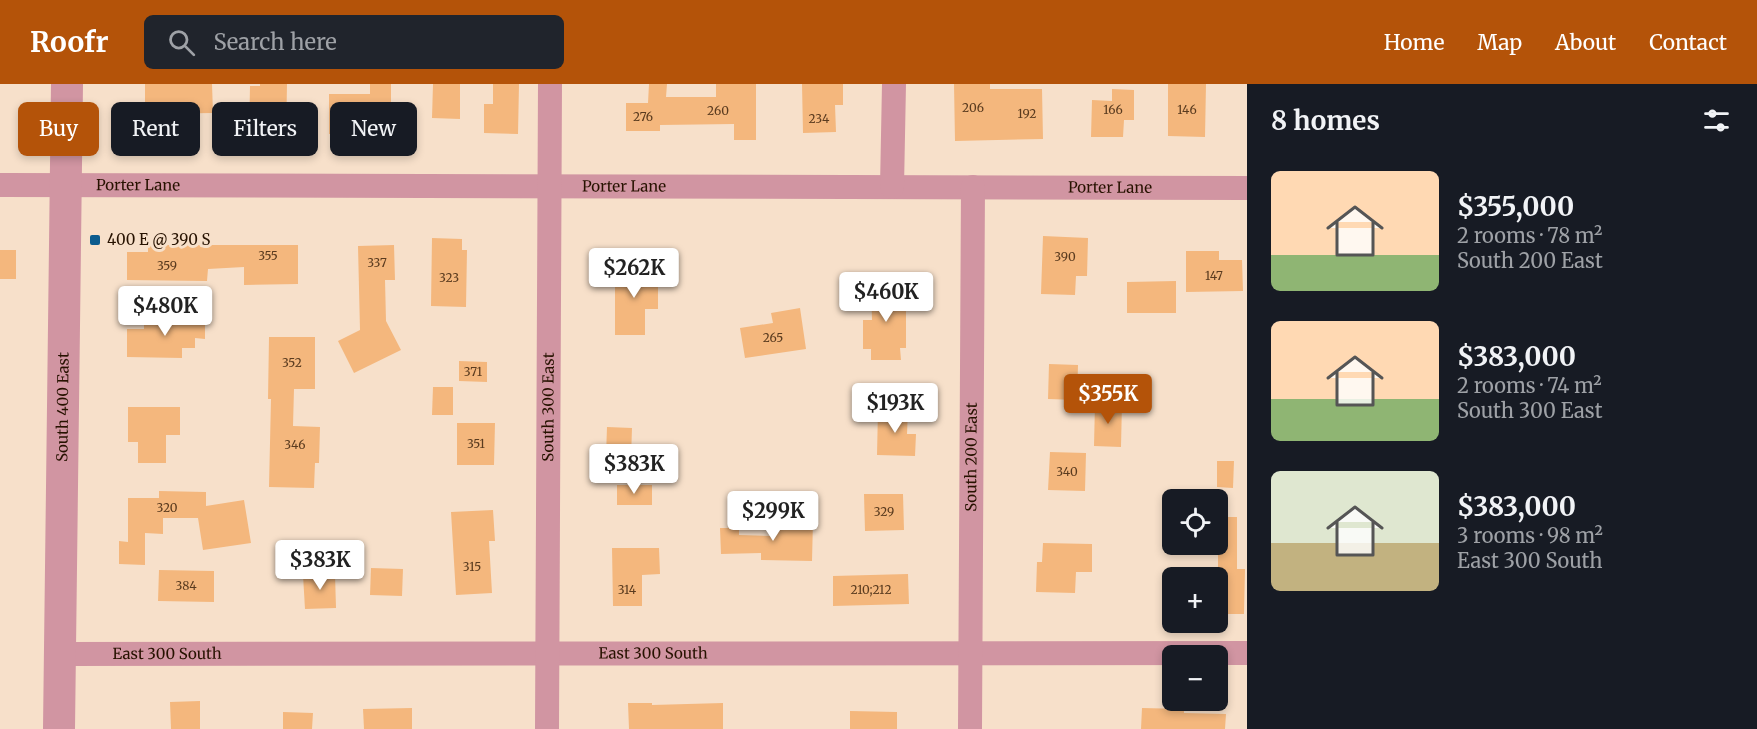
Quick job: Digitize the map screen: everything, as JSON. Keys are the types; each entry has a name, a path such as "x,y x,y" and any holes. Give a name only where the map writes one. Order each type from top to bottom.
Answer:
{"street":[{"name":"South 400 East","path":"59,729 67,84"},
{"name":"South 300 East","path":"547,729 550,84"},
{"path":"892,187 894,84"},
{"name":"Porter Lane","path":"0,185 1247,188"},
{"name":"South 200 East","path":"970,729 973,187"},
{"name":"East 300 South","path":"59,654 1247,653"}],"building":[{"path":"145,84 212,84 212,113 200,113 200,102 145,102"},
{"path":"260,84 287,84 287,102 250,102 250,86 260,86"},
{"path":"370,84 391,84 391,102 330,102 329,134 329,94 370,94"},
{"path":"433,84 460,84 460,119 432,118"},
{"path":"493,84 519,84 518,134 484,133 484,104 493,104"},
{"path":"649,84 667,84 666,97 716,97 716,84 756,84 756,140 734,140 734,124 660,125 660,131 626,131 626,103 648,103"},
{"path":"802,84 843,84 843,105 835,105 836,132 803,133"},
{"path":"954,84 990,84 990,89 1042,89 1043,139 955,141"},
{"path":"1168,84 1206,84 1205,137 1168,136"},
{"path":"1112,89 1134,90 1134,120 1124,120 1123,137 1091,137 1092,100 1112,101"},
{"path":"1043,236 1088,238 1087,276 1076,276 1075,295 1041,294"},
{"path":"432,238 462,239 462,250 467,250 466,307 431,306"},
{"path":"148,245 298,245 298,284 244,285 244,267 208,269 207,281 127,280 127,252 148,252"},
{"path":"394,245 395,280 385,280 386,321 401,350 354,373 338,341 360,330 358,246"},
{"path":"0,250 16,250 16,279 0,279"},
{"path":"1186,251 1219,251 1219,260 1242,260 1243,291 1186,292"},
{"path":"615,269 658,269 658,309 645,309 645,335 615,335"},
{"path":"1176,281 1176,313 1127,313 1127,282"},
{"path":"871,286 906,286 906,348 900,348 901,360 871,360 871,349 863,349 863,320 872,320"},
{"path":"800,308 806,349 745,358 740,328 773,323 771,313"},
{"path":"144,317 205,317 205,339 195,338 195,348 182,348 182,358 127,357 127,329 144,329"},
{"path":"269,337 315,337 315,389 294,389 293,426 320,427 319,463 315,463 314,488 269,487 271,399 268,399"},
{"path":"459,361 487,362 487,382 459,381"},
{"path":"1049,364 1078,365 1077,400 1048,399"},
{"path":"433,387 453,387 453,415 432,415"},
{"path":"1095,403 1122,403 1121,447 1094,446"},
{"path":"128,407 180,407 180,435 166,435 166,463 138,463 138,442 128,442"},
{"path":"878,410 908,410 907,434 916,434 915,456 877,455"},
{"path":"457,423 495,423 494,465 457,465"},
{"path":"607,427 632,428 631,458 606,456"},
{"path":"1050,452 1086,453 1085,491 1048,490"},
{"path":"1217,461 1234,461 1233,488 1217,487"},
{"path":"617,485 652,485 652,505 617,505"},
{"path":"159,491 206,492 206,506 244,500 251,543 203,550 198,518 163,518 163,534 145,533 145,565 119,564 119,541 128,542 128,498 159,498"},
{"path":"864,494 903,494 904,530 865,531"},
{"path":"493,510 495,541 489,541 492,593 456,595 451,512"},
{"path":"1228,517 1237,517 1237,569 1245,569 1244,614 1228,614 1228,567 1218,567 1218,555 1228,555"},
{"path":"772,520 813,521 812,561 761,560 761,553 721,554 720,528 739,528 739,535 771,536"},
{"path":"1043,543 1092,544 1092,572 1076,572 1075,593 1036,592 1037,562 1042,562"},
{"path":"612,548 659,548 660,574 642,575 642,606 613,606"},
{"path":"371,568 403,569 402,596 370,595"},
{"path":"159,570 214,571 214,602 158,601"},
{"path":"335,574 336,608 305,609 303,575"},
{"path":"908,574 909,604 833,606 833,576"},
{"path":"200,701 200,729 171,729 170,702"},
{"path":"628,703 652,703 652,705 723,703 723,729 629,729"},
{"path":"412,708 412,729 364,729 363,709"},
{"path":"1142,708 1184,711 1184,713 1226,714 1225,729 1141,729"},
{"path":"850,711 897,712 897,729 850,729"},
{"path":"283,712 313,713 312,729 283,729"}],"place":[{"name":"400 E @ 390 S","path":"95,240"}]}
